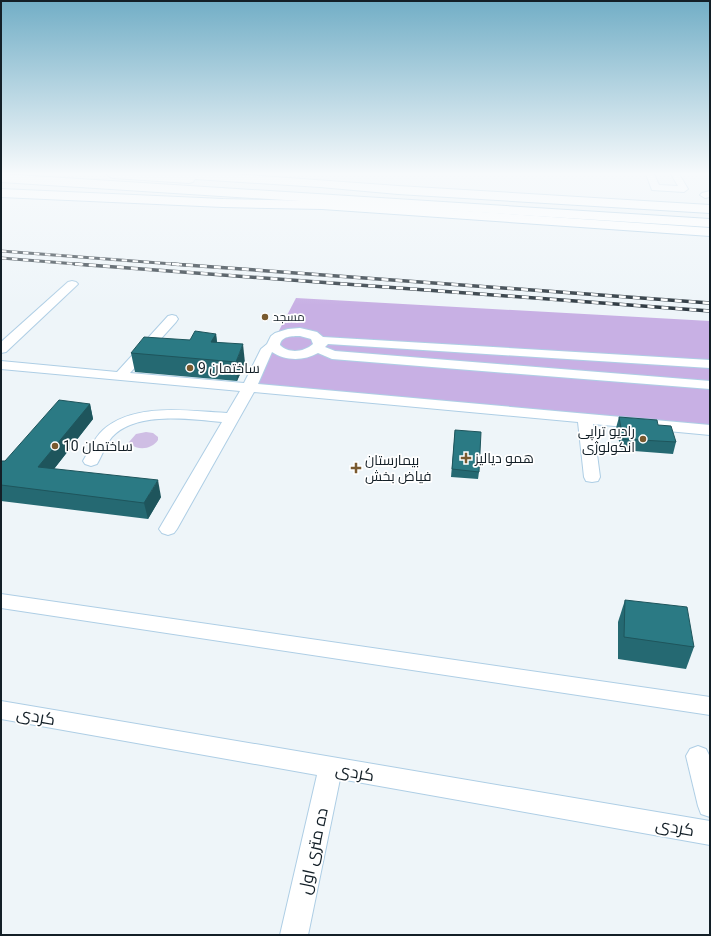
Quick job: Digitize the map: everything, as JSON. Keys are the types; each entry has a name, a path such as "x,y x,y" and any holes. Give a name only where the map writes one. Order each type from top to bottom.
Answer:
{"main road":[{"path":"506,218 710,232"},
{"path":"627,218 710,223"}],"street":[{"path":"1,349 72,284"},
{"path":"120,376 172,319"},
{"path":"168,529 231,418 250,388 267,349 273,346 275,339 279,336 292,332 307,333 318,338 318,345"},
{"path":"273,346 281,352 304,354 328,340 710,364"},
{"path":"318,345 332,355 710,385"},
{"path":"1,365 710,430"},
{"path":"710,368 706,373 710,379"},
{"path":"91,461 108,432 128,421 161,413 231,418"},
{"path":"585,418 592,477"},
{"path":"1,601 710,706"},
{"name":"کردی","path":"1,710 710,833"},
{"path":"698,756 710,806"},
{"name":"ده متری اول","path":"294,935 331,768"}],"shaded area":[{"path":"296,298 710,321 710,430 249,388"},
{"path":"146,432 153,433 158,437 158,440 149,447 145,448 137,448 130,444 129,442 136,434"}],"building":[{"path":"195,331 216,334 211,342 243,344 236,362 131,353 144,337 190,340"},
{"path":"59,400 90,404 38,467 158,480 144,503 1,485 1,461 5,461"},
{"path":"619,417 657,420 658,425 671,426 676,442 623,439"},
{"name":"همو دیالیز","path":"455,430 481,432 479,472 452,469"},
{"path":"625,600 687,607 694,647 624,637"}],"railway":[{"path":"1,251 186,265"},
{"path":"1,258 89,265"},
{"path":"75,264 710,311"},
{"path":"172,264 710,303"}],"place":[{"name":"مسجد","path":"265,317"},
{"name":"ساختمان 9","path":"190,368"},
{"name":"رادیو تراپی انکولوژی","path":"643,439"},
{"name":"ساختمان 10","path":"55,446"},
{"name":"همو دیالیز","path":"466,458"},
{"name":"بیمارستان فیاض بخش","path":"356,468"}]}
